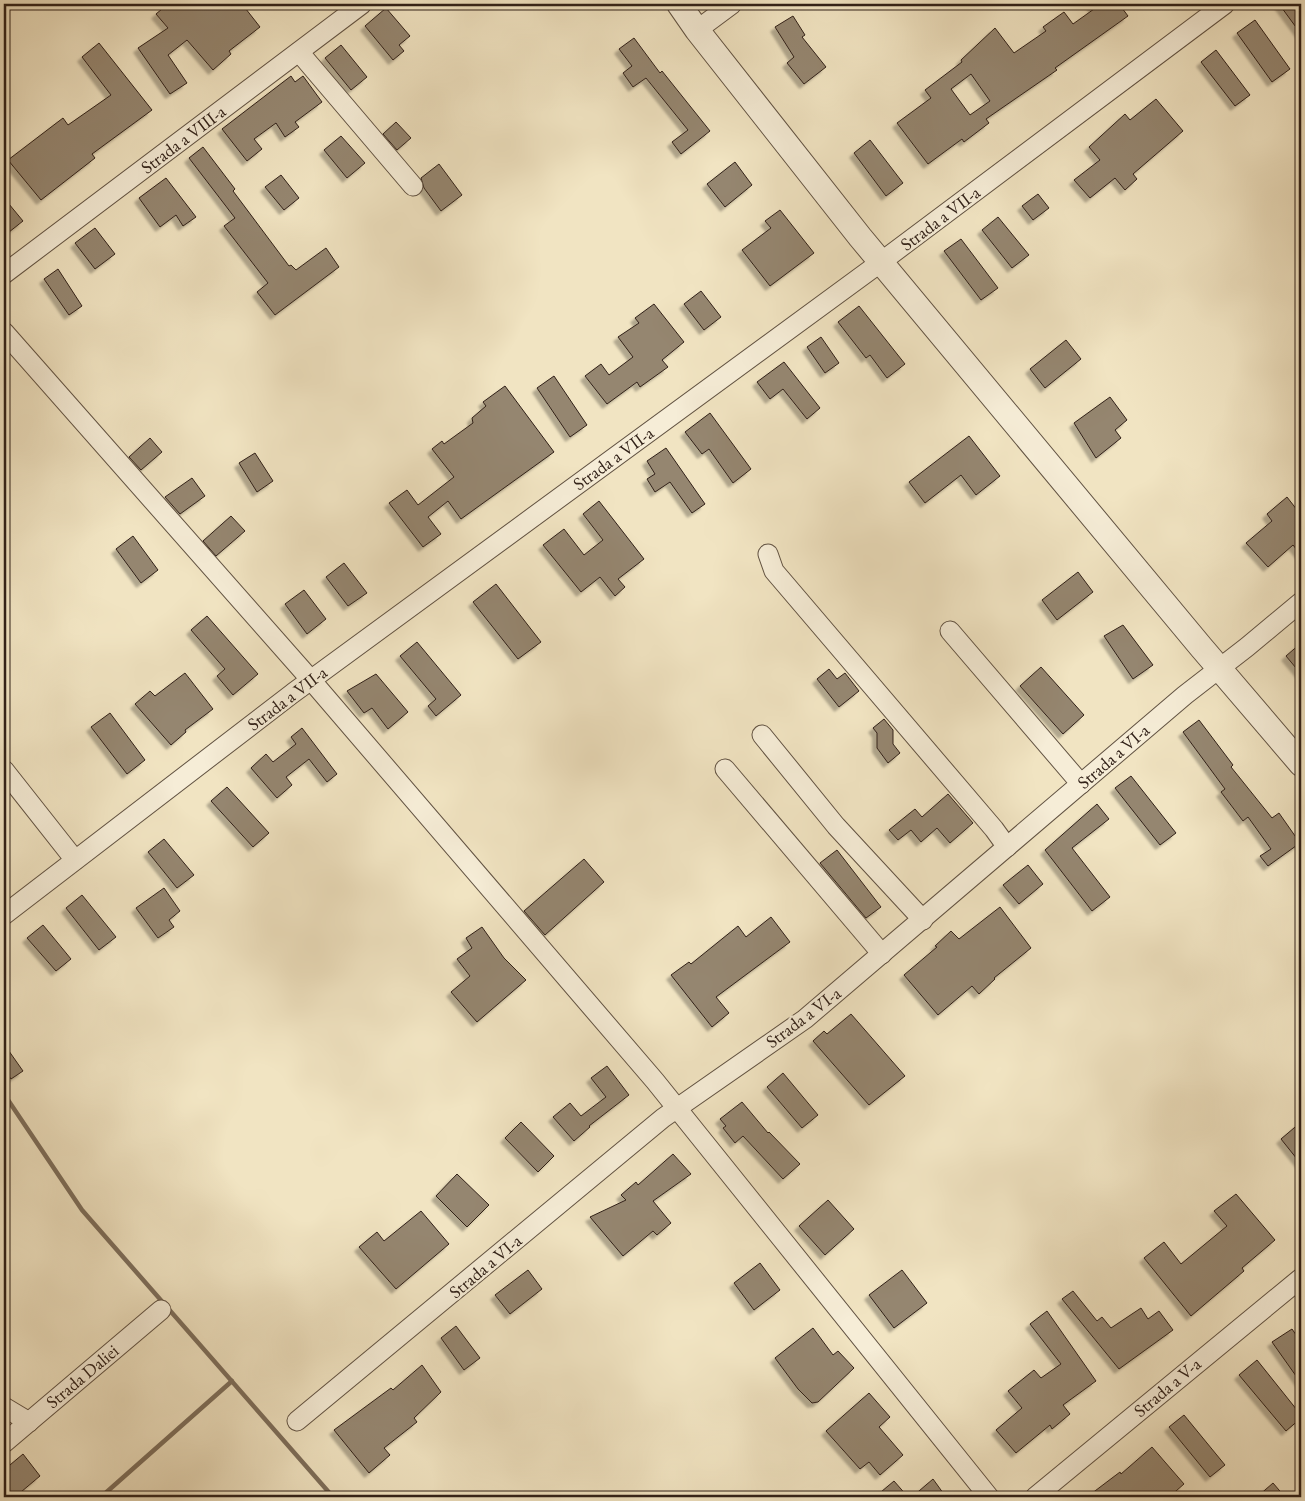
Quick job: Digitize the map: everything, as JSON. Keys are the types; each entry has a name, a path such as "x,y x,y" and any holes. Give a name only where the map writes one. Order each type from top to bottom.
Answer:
{"street":[{"name":"Strada a VIII-a","path":"4,274 362,4"},
{"path":"679,4 697,30 881,262 1301,764"},
{"path":"697,30 732,4"},
{"name":"Strada a VII-a","path":"4,914 311,680 881,262 1225,4"},
{"path":"299,52 413,186"},
{"path":"4,332 311,680 676,1108 989,1497"},
{"path":"768,554 774,571 994,829 1007,847"},
{"name":"Strada a VI-a","path":"297,1421 676,1108 805,1019 1218,667 1248,647 1301,602"},
{"path":"950,631 1081,784"},
{"path":"762,735 836,826 923,920"},
{"path":"725,769 882,954"},
{"path":"4,770 75,860"},
{"name":"Strada a V-a","path":"1035,1497 1301,1278"},
{"name":"Strada Daliei","path":"4,1443 161,1310"},
{"path":"4,1407 28,1422"}],"building":[{"path":"168,4 242,4 260,27 229,51 231,54 213,70 187,40 168,55 187,83 170,94 138,48 168,28 156,14"},
{"path":"1091,4 1119,4 1128,16 1055,68 1057,70 986,119 989,123 964,142 962,139 928,164 897,123 931,98 925,90 962,62 961,60 995,28 1014,53 1046,31 1043,27 1064,12 1073,24 1094,9","holes":["971,74 990,101 970,115 951,89"]},
{"path":"1279,4 1301,4 1301,34"},
{"path":"386,8 410,36 399,45 404,51 393,60 365,26"},
{"path":"793,16 805,35 802,37 826,67 804,84 787,63 794,57 775,27"},
{"path":"1255,20 1290,69 1272,82 1237,33"},
{"path":"634,38 660,73 662,71 710,131 681,154 672,142 688,130 646,78 633,87 623,73 632,66 619,49"},
{"path":"99,43 152,110 92,154 95,158 41,200 8,160 63,118 68,125 111,95 82,57"},
{"path":"341,45 367,77 351,90 325,58"},
{"path":"1216,50 1250,95 1235,106 1201,62"},
{"path":"291,76 295,82 303,76 322,102 295,122 299,127 285,137 276,123 254,139 262,149 247,161 222,129"},
{"path":"1156,99 1183,131 1133,174 1137,179 1125,190 1115,178 1090,198 1074,180 1100,160 1089,147 1125,114 1130,120"},
{"path":"396,122 411,138 397,150 383,134"},
{"path":"341,136 365,163 347,178 324,150"},
{"path":"870,140 903,183 886,196 854,153"},
{"path":"203,147 289,266 291,265 296,270 326,248 339,267 275,315 257,292 268,283 224,226 235,218 189,158"},
{"path":"735,162 752,185 725,207 707,184"},
{"path":"439,164 462,195 441,211 424,188 421,178"},
{"path":"281,175 299,198 284,210 265,187"},
{"path":"166,178 196,217 183,226 176,215 160,227 139,198"},
{"path":"1038,194 1049,208 1033,220 1022,206"},
{"path":"4,198 23,221 4,236"},
{"path":"780,210 814,253 770,286 742,250 771,228 765,221"},
{"path":"998,217 1029,255 1012,268 982,230"},
{"path":"95,228 115,254 95,269 75,243"},
{"path":"961,239 998,288 981,300 944,251"},
{"path":"58,269 82,306 69,315 44,279"},
{"path":"701,291 721,317 704,330 684,304"},
{"path":"654,304 684,342 662,360 668,367 640,387 637,382 607,404 585,376 601,364 609,375 633,357 618,337 639,323 635,318"},
{"path":"859,306 905,364 887,378 870,355 866,358 838,322"},
{"path":"821,337 839,363 825,373 807,347"},
{"path":"1066,340 1081,359 1045,388 1030,369"},
{"path":"784,362 820,408 807,419 783,389 770,399 757,382"},
{"path":"554,376 587,425 570,437 537,388"},
{"path":"505,386 554,452 461,519 448,501 428,517 441,534 423,547 389,503 407,490 418,505 454,477 432,449 442,441 444,444 473,423 472,418 486,406 483,402"},
{"path":"1110,397 1127,420 1115,430 1121,438 1096,458 1074,423"},
{"path":"710,413 751,469 733,483 709,449 702,454 685,432"},
{"path":"969,436 1000,476 976,495 961,475 925,503 909,482"},
{"path":"150,438 162,452 141,470 129,457"},
{"path":"666,448 705,504 692,513 670,482 655,492 647,479 655,474 647,461"},
{"path":"255,453 273,481 257,492 239,463"},
{"path":"192,478 205,496 180,514 165,497"},
{"path":"1287,497 1301,515 1301,555 1293,545 1268,567 1246,543 1272,521 1267,514"},
{"path":"599,501 644,559 618,579 625,587 615,596 600,577 581,592 543,545 564,529 584,555 603,540 583,514"},
{"path":"231,516 245,531 216,556 203,541"},
{"path":"133,536 158,570 141,583 116,549"},
{"path":"344,563 367,593 348,606 326,577"},
{"path":"1078,572 1093,592 1057,620 1042,600"},
{"path":"496,584 541,642 518,659 473,602"},
{"path":"304,590 326,619 307,634 285,604"},
{"path":"207,616 258,674 233,695 217,676 225,669 191,630"},
{"path":"1123,625 1153,665 1133,679 1104,636"},
{"path":"417,642 461,695 436,716 428,706 436,699 400,656"},
{"path":"1301,643 1301,674 1286,656"},
{"path":"1041,667 1084,715 1063,734 1020,686"},
{"path":"829,669 837,679 845,673 859,691 839,707 817,679"},
{"path":"185,673 213,709 185,730 186,732 171,745 135,704 150,691 155,696"},
{"path":"376,674 408,712 388,729 372,708 364,713 347,691"},
{"path":"110,713 145,760 127,774 91,727"},
{"path":"884,719 893,730 893,744 900,753 888,763 877,748 877,733 873,728"},
{"path":"1199,720 1233,765 1231,767 1272,818 1279,813 1300,843 1268,866 1260,856 1271,849 1248,817 1243,821 1221,792 1225,789 1183,732"},
{"path":"302,728 337,774 327,782 309,759 286,777 292,785 277,798 251,768 266,754 273,762 296,744 291,737"},
{"path":"1131,776 1176,833 1160,845 1115,788"},
{"path":"227,787 269,833 253,847 211,801"},
{"path":"948,794 973,823 950,843 937,828 921,842 911,830 898,840 889,830 915,809 922,817"},
{"path":"1097,804 1109,819 1072,848 1110,897 1092,911 1045,850"},
{"path":"164,839 194,875 177,888 148,852"},
{"path":"837,850 881,907 866,918 820,863"},
{"path":"584,859 604,882 545,935 524,911"},
{"path":"1028,865 1043,884 1019,904 1003,885"},
{"path":"164,888 180,911 169,920 174,927 158,938 136,908"},
{"path":"82,895 116,937 99,950 66,908"},
{"path":"1000,907 1031,948 994,978 979,994 972,986 938,1015 904,975 937,947 935,946 951,931 959,939"},
{"path":"771,917 790,942 716,997 729,1013 712,1027 671,975 689,962 691,964 738,926 746,937"},
{"path":"43,925 71,959 56,971 27,938"},
{"path":"482,927 504,958 526,980 477,1022 451,992 470,976 457,959 472,948 466,938"},
{"path":"851,1014 905,1076 869,1105 813,1041 824,1031 827,1034"},
{"path":"4,1044 23,1071 11,1079 4,1069"},
{"path":"607,1066 629,1095 589,1126 574,1141 553,1117 570,1103 581,1116 606,1097 591,1078"},
{"path":"783,1073 818,1115 802,1128 767,1087"},
{"path":"742,1102 768,1133 800,1164 783,1179 743,1136 735,1143 723,1128 726,1126 720,1119"},
{"path":"521,1122 554,1156 538,1172 505,1138"},
{"path":"1301,1122 1301,1164 1281,1139"},
{"path":"673,1154 691,1174 653,1201 671,1223 657,1235 653,1231 623,1256 590,1217 626,1200 621,1195 636,1182 638,1185"},
{"path":"457,1174 489,1205 467,1227 436,1196"},
{"path":"1236,1194 1275,1240 1242,1268 1244,1271 1191,1316 1144,1258 1164,1242 1181,1264 1227,1226 1214,1211"},
{"path":"828,1200 854,1229 825,1255 799,1226"},
{"path":"421,1211 449,1244 396,1289 359,1247 377,1232 384,1241"},
{"path":"760,1263 780,1290 754,1310 734,1283"},
{"path":"528,1270 542,1289 510,1314 495,1295"},
{"path":"902,1270 927,1303 894,1328 869,1295"},
{"path":"1073,1291 1097,1321 1102,1317 1111,1328 1141,1308 1148,1319 1159,1311 1173,1330 1119,1369 1062,1299"},
{"path":"1047,1311 1096,1381 1063,1405 1070,1414 1052,1429 1050,1425 1016,1453 996,1430 1022,1408 1008,1391 1034,1370 1041,1378 1061,1364 1030,1324"},
{"path":"456,1326 480,1358 464,1370 441,1338"},
{"path":"813,1328 833,1355 838,1351 854,1368 818,1402 812,1403 798,1389 775,1358"},
{"path":"1292,1329 1301,1342 1301,1383 1272,1342"},
{"path":"1257,1360 1301,1415 1301,1418 1286,1431 1239,1375"},
{"path":"422,1365 441,1392 414,1418 417,1422 384,1448 390,1455 369,1473 334,1430 391,1388 393,1390"},
{"path":"869,1393 890,1417 879,1427 903,1455 880,1475 869,1462 860,1469 826,1431"},
{"path":"1184,1415 1225,1465 1210,1477 1169,1427"},
{"path":"1152,1447 1184,1484 1169,1497 1087,1497 1120,1472 1121,1474"},
{"path":"23,1454 40,1476 15,1497 4,1497 4,1470"},
{"path":"933,1479 946,1497 912,1497"},
{"path":"894,1481 908,1497 875,1497"},
{"path":"1273,1483 1285,1497 1257,1497"}],"waterway":[{"path":"4,1094 82,1210 333,1497"},
{"path":"101,1497 232,1381"}]}
